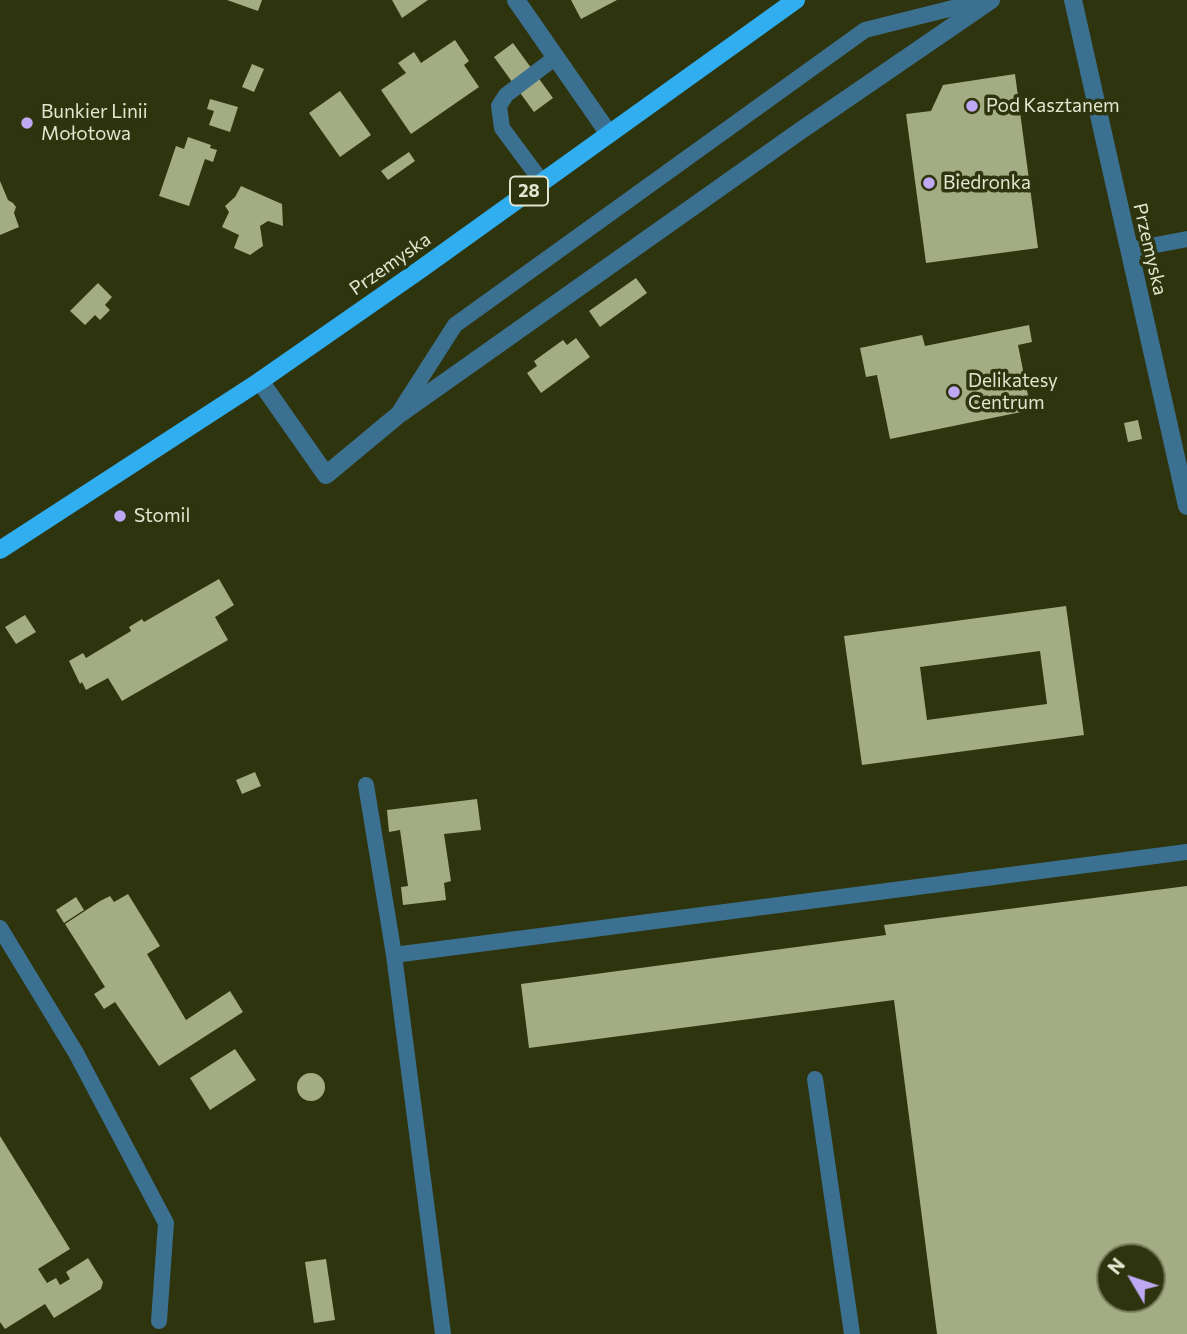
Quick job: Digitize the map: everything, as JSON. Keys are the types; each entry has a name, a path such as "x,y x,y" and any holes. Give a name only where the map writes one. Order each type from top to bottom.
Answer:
{"main road":[{"name":"Przemyska","path":"0,550 260,381 796,0"}],"street":[{"path":"516,0 609,134"},
{"path":"260,381 326,475 397,416 800,131 991,0"},
{"name":"Przemyska","path":"1073,0 1187,506"}],"lane":[{"path":"397,416 455,325 854,38 866,30 985,0"},
{"path":"542,182 502,128 499,106 506,95 556,57"},
{"path":"1129,250 1187,239"},
{"path":"366,785 394,955 443,1334"},
{"path":"394,955 1187,852"},
{"path":"0,928 76,1053 166,1223 159,1321"},
{"path":"815,1079 852,1334"}],"building":[{"path":"227,0 262,0 258,11"},
{"path":"392,0 428,0 402,18"},
{"path":"571,0 617,0 581,19"},
{"path":"455,40 469,61 464,65 479,87 411,134 381,90 406,73 398,63 414,52 421,63"},
{"path":"513,43 553,98 534,112 494,57"},
{"path":"252,64 264,69 254,92 242,87"},
{"path":"1015,74 1038,248 926,263 906,114 931,111 943,85"},
{"path":"340,91 371,135 340,157 309,113"},
{"path":"210,99 238,107 230,132 209,125 214,111 207,109"},
{"path":"188,137 211,145 210,148 217,150 213,162 205,159 189,206 159,196 176,146 184,149"},
{"path":"409,152 415,161 388,180 381,171"},
{"path":"0,181 8,200 16,207 14,213 19,227 0,235"},
{"path":"241,186 282,204 283,226 268,221 260,226 263,246 250,255 234,248 239,235 222,227 229,212 225,206 235,197"},
{"path":"636,278 647,293 600,327 589,311"},
{"path":"98,283 112,297 105,305 110,310 100,320 95,315 85,325 70,311"},
{"name":"Delikatesy Centrum","path":"1029,325 1032,342 1018,345 1031,410 890,439 877,375 866,377 860,348 922,335 925,346"},
{"path":"576,338 590,357 541,393 527,373 537,366 534,361 563,340 567,345"},
{"path":"1138,420 1142,439 1128,442 1124,423"},
{"path":"219,579 234,605 215,617 228,640 122,701 108,678 86,690 82,682 80,684 69,661 83,653 86,658 131,631 129,627 142,619 144,622"},
{"path":"1066,606 1084,735 862,765 844,636","holes":["1040,651 1047,704 927,720 920,667"]},
{"path":"25,615 36,632 16,644 5,627"},
{"path":"255,772 261,786 242,794 236,780"},
{"path":"477,799 481,830 444,834 451,881 444,883 446,900 403,905 401,887 408,886 400,830 389,832 387,810"},
{"path":"1187,886 1187,1334 937,1334 894,1000 529,1048 521,984 886,935 884,925"},
{"path":"128,894 160,946 147,954 186,1020 230,991 243,1012 159,1066 115,1002 104,1009 94,994 105,987 65,924 110,896 114,902"},
{"path":"76,897 84,910 64,923 56,910"},
{"path":"235,1049 256,1080 210,1110 190,1078"},
{"path":"311,1073 321,1077 325,1087 321,1097 311,1101 301,1097 297,1087 301,1077"},
{"path":"0,1136 70,1249 38,1269 47,1283 56,1278 60,1285 70,1279 66,1272 88,1258 103,1282 101,1289 54,1318 45,1304 5,1329 0,1322"},
{"path":"326,1259 335,1320 314,1323 305,1262"}],"place":[{"name":"Pod Kasztanem","path":"972,106"},
{"name":"Bunkier Linii Mołotowa","path":"27,123"},
{"name":"Biedronka","path":"929,183"},
{"name":"Delikatesy Centrum","path":"954,392"},
{"name":"Stomil","path":"120,516"}]}
